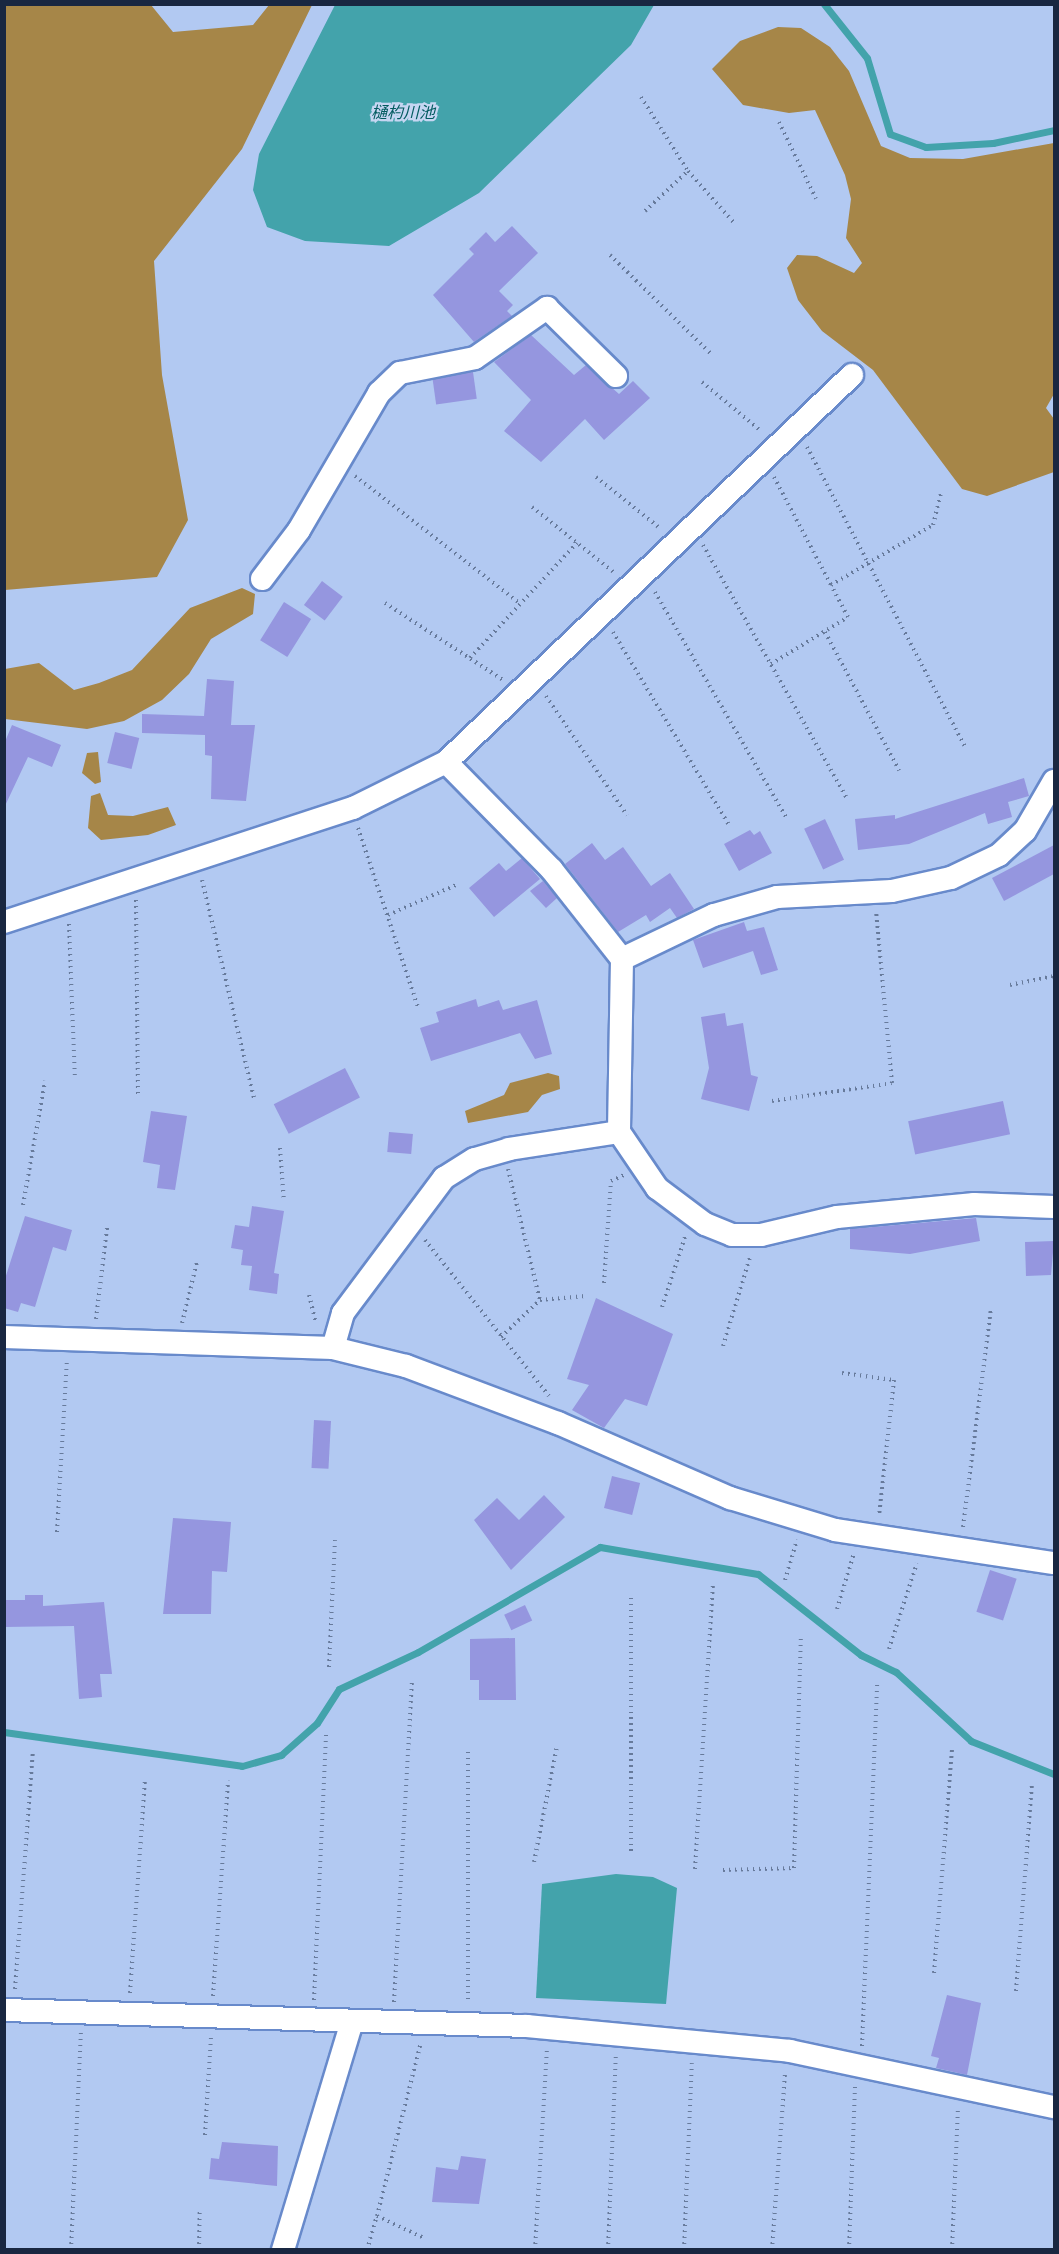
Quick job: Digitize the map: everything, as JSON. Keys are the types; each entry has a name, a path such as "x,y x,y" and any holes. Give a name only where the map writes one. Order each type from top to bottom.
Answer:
{"street":[{"path":"262,579 299,530 379,393 400,373 475,358 547,308 616,376"},
{"path":"4,922 353,808 447,762 638,582 775,442 852,375"},
{"path":"447,762 552,870 622,959 619,1132 657,1188 717,1232 732,1235 761,1235 837,1217 951,1206 1054,1207"},
{"path":"622,959 714,915 777,897 892,891 951,878 999,855 1025,831 1054,781"},
{"path":"333,1348 343,1313 444,1178 475,1159 509,1149 619,1132"},
{"path":"4,1337 333,1348 406,1366 558,1423 730,1498 835,1530 1054,1563"},
{"path":"10,2003 352,2022 527,2026 790,2051 1054,2107"},
{"path":"283,2250 352,2022"}],"path":[{"path":"641,97 688,171 735,224"},
{"path":"779,122 816,199"},
{"path":"645,211 688,171"},
{"path":"610,255 712,355"},
{"path":"702,382 775,442"},
{"path":"801,436 966,749"},
{"path":"768,467 848,617 771,664"},
{"path":"355,475 518,602"},
{"path":"596,477 669,536"},
{"path":"831,585 869,565 933,525 940,494"},
{"path":"532,507 624,580"},
{"path":"699,538 848,800"},
{"path":"470,658 518,602 577,543"},
{"path":"651,586 787,819"},
{"path":"385,603 511,685"},
{"path":"608,625 730,827"},
{"path":"825,632 899,770"},
{"path":"540,687 627,815"},
{"path":"356,821 418,1007"},
{"path":"200,870 254,1098"},
{"path":"388,915 456,885"},
{"path":"136,890 138,1094"},
{"path":"772,1101 892,1083 876,905"},
{"path":"68,912 75,1079"},
{"path":"1010,985 1054,976"},
{"path":"23,1205 45,1081"},
{"path":"280,1148 284,1201"},
{"path":"507,1163 540,1300"},
{"path":"604,1283 611,1181 632,1171"},
{"path":"95,1332 107,1228"},
{"path":"417,1230 551,1399"},
{"path":"663,1307 687,1230"},
{"path":"723,1346 753,1248"},
{"path":"180,1332 197,1262"},
{"path":"309,1295 317,1327"},
{"path":"501,1337 540,1300 585,1296"},
{"path":"961,1539 991,1308"},
{"path":"57,1532 67,1360"},
{"path":"842,1373 894,1380 877,1527"},
{"path":"785,1580 799,1533"},
{"path":"329,1667 335,1540"},
{"path":"837,1609 856,1547"},
{"path":"889,1649 918,1560"},
{"path":"696,1869 713,1586"},
{"path":"631,1597 631,1851"},
{"path":"723,1870 794,1868 801,1636"},
{"path":"394,2013 412,1682"},
{"path":"861,2049 877,1682"},
{"path":"313,2010 326,1731"},
{"path":"534,1862 557,1746"},
{"path":"10,2003 33,1750"},
{"path":"934,1973 951,1750"},
{"path":"468,1752 468,2015"},
{"path":"130,2003 145,1779"},
{"path":"213,2006 228,1781"},
{"path":"1016,1991 1032,1785"},
{"path":"71,2250 81,2025"},
{"path":"204,2135 211,2029"},
{"path":"367,2250 422,2036"},
{"path":"535,2250 547,2046"},
{"path":"608,2250 616,2054"},
{"path":"684,2250 692,2056"},
{"path":"772,2250 786,2066"},
{"path":"849,2250 855,2079"},
{"path":"952,2250 958,2106"},
{"path":"199,2250 200,2211"},
{"path":"377,2216 424,2238"}],"shaded area":[{"path":"4,5 151,5 173,32 253,25 269,5 312,5 242,149 154,261 162,375 188,520 157,577 5,590"},
{"path":"778,27 801,28 830,47 849,71 881,146 910,158 963,159 1054,143 1054,394 1046,408 1054,419 1054,472 987,496 962,489 873,370 822,331 798,300 787,268 797,255 817,256 854,273 862,263 846,238 851,199 845,175 815,110 789,113 743,105 712,69 740,41"},
{"path":"242,588 255,594 253,614 211,639 189,674 162,700 124,721 87,729 5,719 5,669 39,663 74,690 99,683 132,670 190,608"},
{"path":"98,752 101,782 95,784 82,773 87,753"},
{"path":"100,793 108,815 133,816 168,807 176,825 148,835 101,840 88,828 91,796"},
{"path":"548,1073 559,1076 560,1089 542,1095 528,1112 468,1123 465,1111 504,1095 510,1083"}],"water":[{"name":"樋杓川池","path":"335,5 654,5 631,45 479,193 389,246 305,241 267,227 253,190 259,154"},
{"path":"616,1874 653,1877 677,1888 666,2004 536,1998 542,1884"}],"building":[{"path":"512,226 538,253 499,291 513,305 507,311 512,316 474,342 433,295 474,254 469,249 486,232 495,242"},
{"path":"531,335 574,375 586,365 619,394 633,381 650,398 604,440 585,419 541,462 504,431 531,400 494,362"},
{"path":"473,372 477,399 436,404 432,378"},
{"path":"322,581 343,597 325,621 304,605"},
{"path":"284,602 311,619 287,657 260,640"},
{"path":"207,679 234,681 231,725 255,725 246,801 211,799 212,756 205,755 205,735 142,733 142,714 204,716"},
{"path":"12,725 61,745 52,767 28,757 4,808 4,744"},
{"path":"115,732 139,738 132,769 107,763"},
{"path":"1024,778 1029,796 1008,802 1012,817 988,824 985,813 909,844 858,850 855,819 895,815 895,819"},
{"path":"825,819 844,860 823,870 804,829"},
{"path":"750,830 754,835 760,831 772,853 739,871 724,844"},
{"path":"592,843 605,860 623,847 651,886 670,873 694,909 677,918 670,908 650,922 646,915 618,932 565,864"},
{"path":"1054,845 1054,874 1004,901 992,878"},
{"path":"522,858 540,879 494,917 469,888 499,863 506,871"},
{"path":"543,881 557,898 546,908 530,891"},
{"path":"744,922 747,931 764,927 778,970 761,975 753,951 703,968 693,940"},
{"path":"476,999 478,1007 499,1000 503,1010 537,1000 552,1054 535,1059 520,1033 431,1061 420,1028 439,1022 436,1012"},
{"path":"725,1013 727,1026 743,1023 751,1075 758,1077 749,1111 701,1099 709,1068 701,1017"},
{"path":"345,1068 360,1097 289,1134 274,1104"},
{"path":"1003,1101 1010,1134 915,1154 908,1121"},
{"path":"151,1111 187,1116 175,1190 157,1188 160,1165 143,1162"},
{"path":"389,1132 413,1134 411,1154 387,1152"},
{"path":"252,1206 284,1211 274,1273 279,1274 277,1294 249,1290 252,1266 241,1265 243,1250 231,1248 235,1225 249,1227"},
{"path":"25,1216 72,1230 66,1251 53,1247 35,1307 21,1303 18,1312 4,1308 4,1282"},
{"path":"976,1218 980,1241 910,1254 850,1249 850,1229"},
{"path":"1054,1241 1051,1275 1026,1276 1025,1242"},
{"path":"596,1298 673,1334 647,1406 625,1399 604,1428 572,1410 589,1385 567,1379"},
{"path":"314,1420 331,1421 328,1469 311,1468"},
{"path":"612,1476 640,1483 632,1515 604,1508"},
{"path":"544,1495 565,1517 511,1570 474,1520 497,1498 519,1520"},
{"path":"173,1518 231,1522 227,1572 212,1571 211,1614 163,1614"},
{"path":"990,1570 1017,1579 1003,1620 976,1612"},
{"path":"25,1595 43,1595 43,1606 104,1602 112,1674 100,1674 102,1697 79,1699 74,1626 4,1627 4,1600 25,1600"},
{"path":"525,1605 532,1620 511,1630 504,1615"},
{"path":"515,1638 516,1700 479,1700 479,1680 470,1680 470,1639"},
{"path":"947,1995 981,2003 967,2075 936,2068 939,2058 931,2056"},
{"path":"222,2142 278,2146 277,2186 209,2179 211,2158 219,2159"},
{"path":"461,2156 486,2159 479,2204 432,2202 436,2167 458,2170"}],"waterway":[{"path":"824,4 867,58 890,134 926,147 993,143 1054,130"},
{"path":"4,1732 242,1766 281,1755 317,1723 339,1689 418,1652 600,1547 758,1574 861,1655 896,1672 971,1741 1054,1774"}]}
